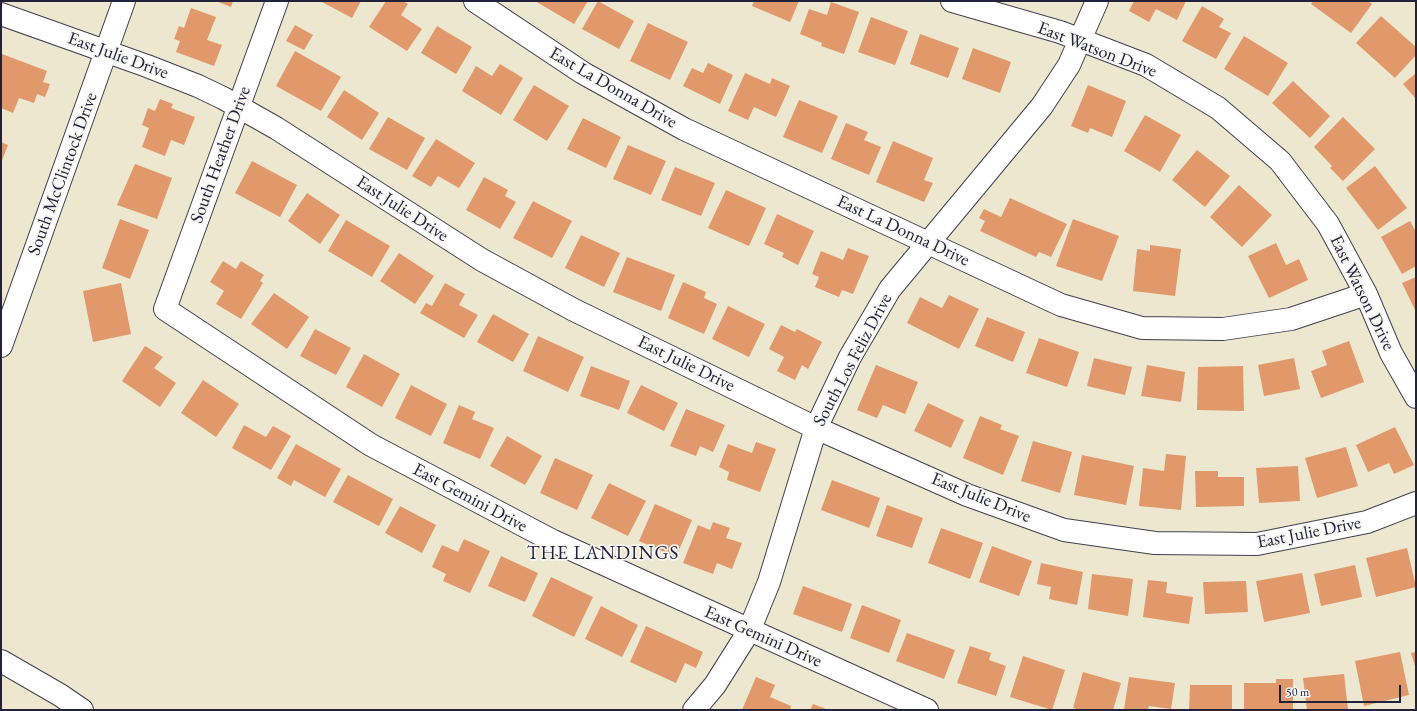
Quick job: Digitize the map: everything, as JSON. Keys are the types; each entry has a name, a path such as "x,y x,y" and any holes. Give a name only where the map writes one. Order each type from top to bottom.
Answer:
{"street":[{"name":"South McClintock Drive","path":"1,346 124,1"},
{"name":"South Heather Drive","path":"165,309 277,1"},
{"name":"East La Donna Drive","path":"475,1 583,73 684,129 1061,305 1142,328 1223,329 1291,319 1366,294"},
{"name":"East Watson Drive","path":"952,1 1081,39 1146,65 1218,108 1280,161 1328,224 1366,294 1391,353 1416,397"},
{"name":"South Los Feliz Drive","path":"694,710 714,685 749,631 769,582 816,428 850,357 890,289 928,242 1000,159 1042,106 1069,65 1097,1"},
{"name":"East Julie Drive","path":"1,14 106,51 198,86 239,106 283,132 482,260 574,310 816,428 967,495 1064,530 1155,543 1257,544 1367,522 1416,503"},
{"name":"East Gemini Drive","path":"165,309 371,446 553,541 749,631 927,710"},
{"path":"1,661 60,695 82,710"}],"building":[{"path":"216,1 233,1 231,7"},
{"path":"320,1 361,1 352,18"},
{"path":"386,1 403,1 408,4 401,15 422,29 407,51 369,27"},
{"path":"535,1 588,1 574,24"},
{"path":"598,1 634,21 619,49 582,29"},
{"path":"754,1 799,1 790,22 752,6"},
{"path":"1134,1 1186,1 1177,20 1156,9 1149,22 1129,11"},
{"path":"1313,1 1368,1 1372,4 1351,33 1311,4"},
{"path":"831,2 859,12 844,54 821,46 822,43 800,34 809,9 827,15"},
{"path":"1202,6 1224,19 1219,27 1231,33 1216,59 1182,41"},
{"path":"191,8 216,17 207,40 222,45 214,66 176,52 180,41 174,39 179,26 184,28"},
{"path":"1381,16 1416,47 1416,55 1395,78 1356,43"},
{"path":"871,17 908,31 895,65 858,52"},
{"path":"648,23 688,42 670,80 630,61"},
{"path":"295,25 313,35 304,50 286,41"},
{"path":"437,26 472,47 456,74 421,53"},
{"path":"920,34 959,48 948,78 910,64"},
{"path":"1244,36 1288,63 1268,96 1224,69"},
{"path":"973,48 1011,62 1000,93 962,79"},
{"path":"295,51 341,77 321,111 276,86"},
{"path":"2,54 47,71 43,82 50,84 45,97 37,94 34,103 19,98 13,113 1,108"},
{"path":"708,63 733,75 720,104 683,86 692,68 703,73"},
{"path":"500,64 523,78 501,115 462,91 476,66 492,76"},
{"path":"745,73 770,84 772,78 790,86 776,117 754,107 748,120 728,111"},
{"path":"1416,73 1416,99 1403,84"},
{"path":"1293,81 1330,116 1310,138 1272,103"},
{"path":"534,85 569,106 547,141 513,120"},
{"path":"1088,85 1126,101 1112,137 1090,128 1088,133 1071,126"},
{"path":"344,90 379,113 362,140 327,117"},
{"path":"160,99 173,104 171,108 195,117 184,145 171,140 165,156 142,147 149,128 142,125 148,108 155,111"},
{"path":"799,100 838,116 822,153 783,137"},
{"path":"1145,115 1181,135 1160,172 1124,151"},
{"path":"388,117 425,138 407,170 369,149"},
{"path":"1343,117 1375,149 1343,181 1330,168 1332,166 1314,147"},
{"path":"583,118 621,137 606,168 567,149"},
{"path":"846,123 868,132 864,140 881,147 869,175 831,159"},
{"path":"436,139 475,163 459,188 438,176 431,187 412,176"},
{"path":"893,141 933,158 924,180 933,183 924,202 876,182"},
{"path":"1,142 8,145 1,163"},
{"path":"628,145 666,161 651,195 613,179"},
{"path":"1197,150 1230,176 1205,207 1172,180"},
{"path":"252,161 297,185 280,217 235,193"},
{"path":"135,164 172,178 157,219 117,205"},
{"path":"1375,166 1407,208 1378,230 1346,188"},
{"path":"675,167 715,183 701,216 661,200"},
{"path":"484,177 508,190 505,196 516,202 500,229 466,210"},
{"path":"1239,185 1272,215 1242,247 1210,217"},
{"path":"726,190 766,208 749,246 708,228"},
{"path":"307,193 340,215 320,244 288,221"},
{"path":"1010,198 1067,224 1051,257 1039,252 1036,257 980,231 985,221 979,218 984,209 1001,217"},
{"path":"533,201 572,221 552,258 513,238"},
{"path":"777,214 814,231 798,265 782,257 784,253 764,244"},
{"path":"120,219 149,230 130,279 102,268"},
{"path":"1073,219 1119,236 1102,281 1056,266"},
{"path":"346,220 390,246 372,277 328,251"},
{"path":"1410,221 1416,232 1416,266 1402,274 1381,237"},
{"path":"581,235 620,253 604,287 565,268"},
{"path":"1276,243 1286,265 1299,259 1308,280 1269,298 1248,256"},
{"path":"1150,245 1181,249 1175,296 1133,291 1137,249 1150,251"},
{"path":"848,248 869,256 853,294 842,290 839,297 815,287 819,277 812,274 821,251 843,260"},
{"path":"399,253 434,276 415,304 380,281"},
{"path":"627,257 675,275 661,311 613,292"},
{"path":"223,261 236,269 241,261 264,275 260,281 263,283 241,319 216,304 224,291 210,282"},
{"path":"1416,277 1416,312 1402,283"},
{"path":"683,282 706,292 704,298 717,304 704,334 668,318"},
{"path":"121,283 131,334 93,342 83,291"},
{"path":"445,283 465,294 459,305 478,315 464,338 420,313 426,303 432,306"},
{"path":"274,293 309,317 287,349 251,324"},
{"path":"949,295 979,309 959,349 907,323 920,297 942,308"},
{"path":"728,306 765,324 749,357 712,339"},
{"path":"493,314 529,334 513,362 477,342"},
{"path":"987,317 1025,332 1013,362 975,346"},
{"path":"781,325 795,332 797,329 822,342 808,369 802,365 795,380 777,371 784,357 769,349"},
{"path":"315,329 351,348 336,375 300,356"},
{"path":"538,336 584,357 568,392 523,371"},
{"path":"1039,338 1079,352 1067,387 1026,373"},
{"path":"1349,341 1364,382 1321,398 1311,371 1327,365 1322,351"},
{"path":"145,346 163,357 154,368 176,383 160,407 122,381"},
{"path":"364,354 400,374 382,407 346,387"},
{"path":"1094,358 1132,367 1125,395 1087,386"},
{"path":"1294,358 1300,389 1264,396 1258,365"},
{"path":"876,365 918,382 905,414 883,405 877,418 857,410"},
{"path":"1147,365 1185,372 1181,402 1141,396"},
{"path":"591,366 630,381 619,410 580,396"},
{"path":"1243,366 1244,411 1197,410 1198,367"},
{"path":"203,380 239,404 216,437 181,413"},
{"path":"411,385 447,404 431,436 395,418"},
{"path":"641,385 678,403 664,431 627,413"},
{"path":"928,403 964,420 951,448 914,431"},
{"path":"459,405 475,412 472,419 494,428 480,459 443,443"},
{"path":"686,409 725,425 713,452 700,446 696,456 670,446"},
{"path":"980,416 1002,425 1000,429 1019,436 1003,475 963,458"},
{"path":"244,425 266,437 273,426 291,436 271,470 232,448"},
{"path":"1395,427 1414,465 1394,474 1389,463 1368,472 1356,445"},
{"path":"507,436 542,456 525,485 490,466"},
{"path":"1033,441 1072,452 1060,493 1021,481"},
{"path":"756,442 776,449 760,492 727,480 729,472 719,467 728,444 752,453"},
{"path":"296,444 341,469 325,497 294,480 291,486 277,478"},
{"path":"1346,447 1358,486 1317,498 1305,458"},
{"path":"1166,454 1186,456 1181,510 1139,506 1143,468 1164,471"},
{"path":"1082,455 1134,466 1126,505 1074,495"},
{"path":"555,458 593,475 577,510 540,493"},
{"path":"1298,466 1300,501 1259,503 1256,468"},
{"path":"1195,471 1218,471 1218,477 1244,477 1244,506 1196,507"},
{"path":"348,475 393,499 379,526 333,502"},
{"path":"832,480 880,498 869,528 821,510"},
{"path":"609,483 646,501 628,536 591,518"},
{"path":"655,504 692,520 676,557 639,541"},
{"path":"887,505 923,518 912,548 876,536"},
{"path":"400,506 436,525 422,553 385,533"},
{"path":"713,522 730,528 726,538 742,543 732,569 717,563 713,574 683,563 698,525 710,530"},
{"path":"941,528 983,543 970,579 928,563"},
{"path":"464,539 490,551 470,593 443,581 446,574 432,567 442,545 458,552"},
{"path":"992,546 1032,561 1019,596 979,582"},
{"path":"1407,548 1416,587 1376,597 1366,558"},
{"path":"501,556 538,573 525,602 488,586"},
{"path":"1041,563 1083,572 1077,605 1049,599 1051,587 1037,584"},
{"path":"1355,565 1362,597 1321,606 1314,574"},
{"path":"1302,573 1310,613 1264,622 1256,581"},
{"path":"1092,574 1133,579 1128,616 1088,609"},
{"path":"551,577 593,597 574,637 532,616"},
{"path":"1148,580 1167,582 1166,593 1193,597 1189,624 1143,617"},
{"path":"1246,581 1248,612 1205,614 1203,582"},
{"path":"803,586 852,604 842,632 793,614"},
{"path":"862,605 901,620 889,653 850,638"},
{"path":"601,606 638,625 622,657 585,639"},
{"path":"646,626 703,652 696,668 685,663 676,683 630,662"},
{"path":"907,633 955,650 944,679 896,661"},
{"path":"970,646 991,653 989,660 1006,666 996,696 957,683"},
{"path":"1400,652 1409,695 1364,706 1355,661"},
{"path":"1416,652 1416,669 1411,653"},
{"path":"1023,656 1065,670 1052,710 1010,697"},
{"path":"1083,672 1121,683 1113,710 1080,710 1073,708"},
{"path":"1344,674 1348,709 1307,710 1303,678"},
{"path":"756,677 775,685 770,697 791,706 790,710 742,710"},
{"path":"1129,677 1175,683 1171,709 1149,706 1148,710 1124,710"},
{"path":"1276,679 1293,679 1293,710 1244,710 1244,683 1276,683"},
{"path":"1190,685 1232,685 1232,710 1189,710"},
{"path":"813,704 829,710 810,710"}],"district":[{"name":"THE LANDINGS","path":"603,554"}]}
